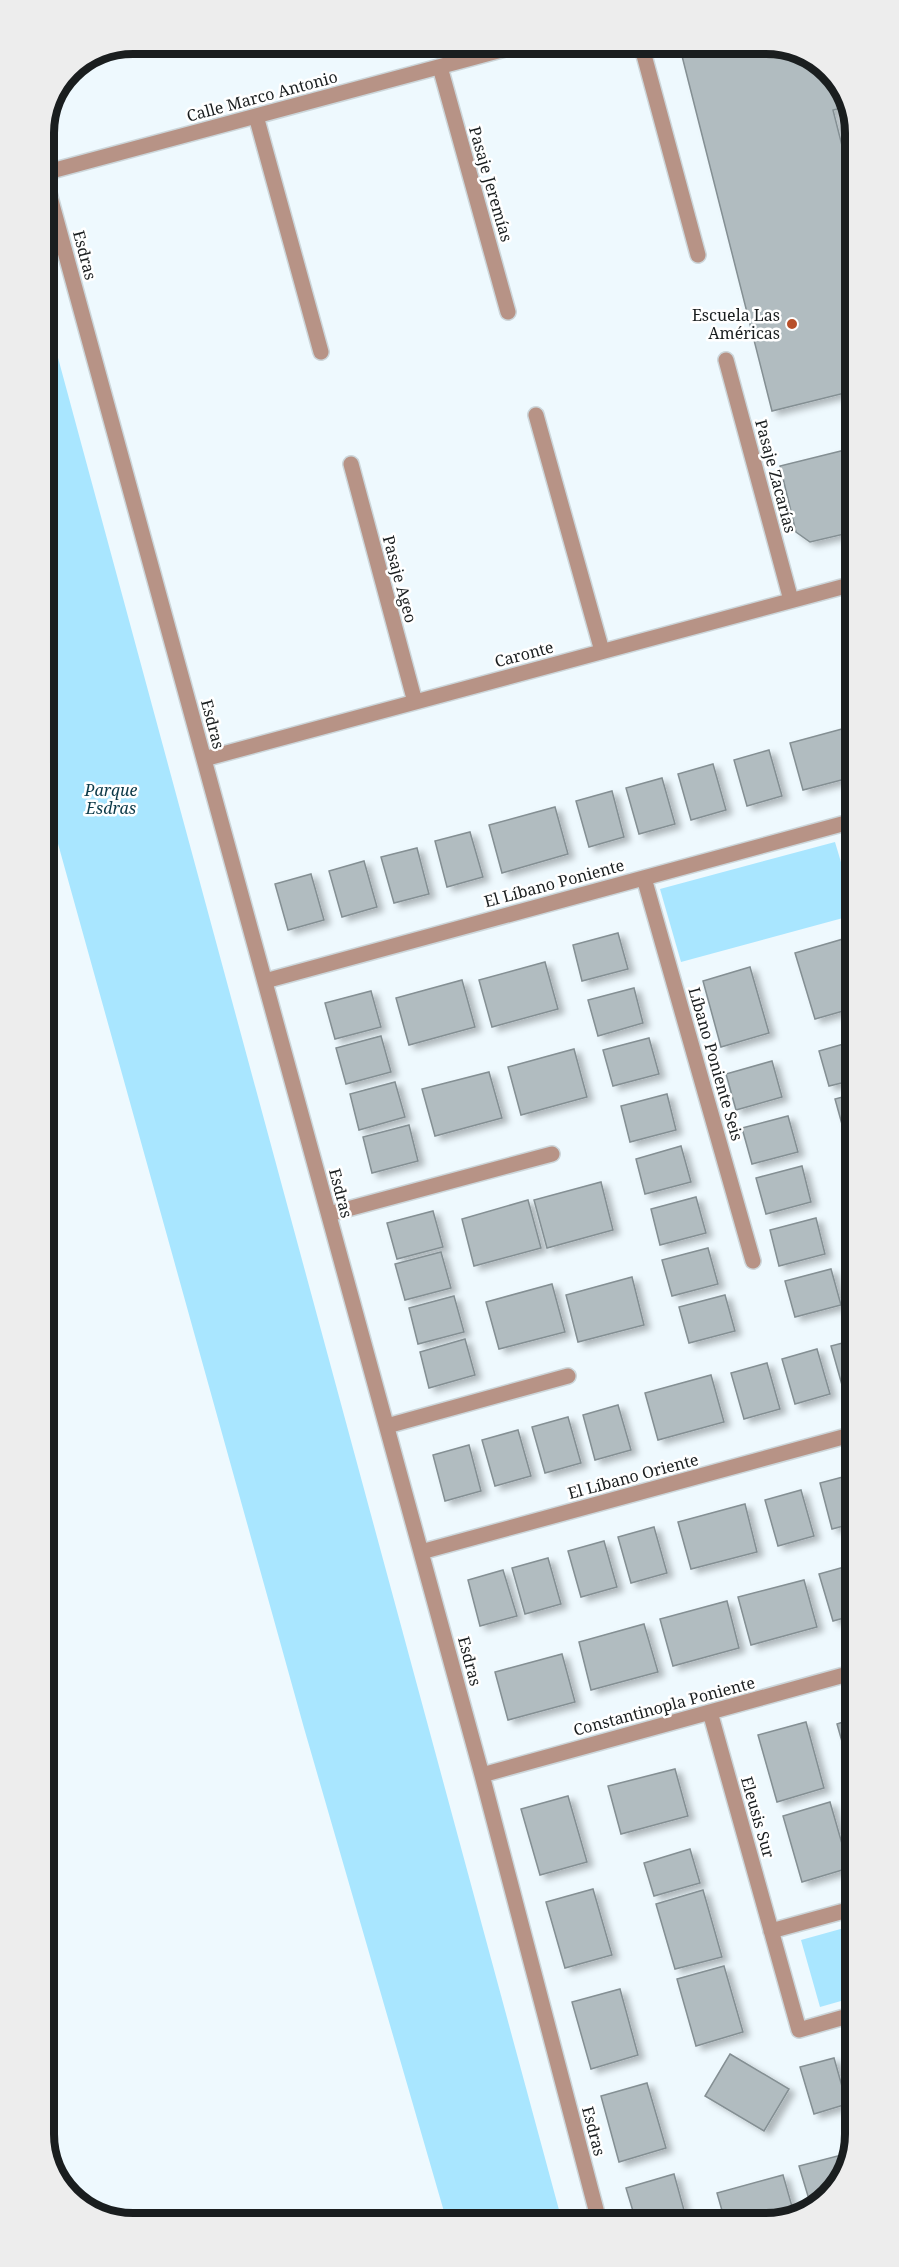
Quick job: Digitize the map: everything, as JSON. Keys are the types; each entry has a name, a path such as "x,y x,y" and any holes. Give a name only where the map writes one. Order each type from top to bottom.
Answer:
{"street":[{"name":"Calle Marco Antonio","path":"54,171 487,54"},
{"path":"644,54 698,255"},
{"name":"Pasaje Jeremías","path":"440,67 508,312"},
{"path":"256,116 321,352"},
{"name":"Esdras","path":"54,211 482,1775 597,2213"},
{"name":"Pasaje Zacarías","path":"726,360 791,600"},
{"path":"536,415 603,651"},
{"name":"Pasaje Ageo","path":"351,464 415,702"},
{"name":"Caronte","path":"204,759 845,586"},
{"name":"El Líbano Poniente","path":"265,981 644,878 845,828"},
{"name":"Líbano Poniente Seis","path":"644,878 753,1261"},
{"path":"328,1214 552,1154"},
{"path":"387,1426 568,1376"},
{"name":"El Líbano Oriente","path":"421,1552 845,1436"},
{"name":"Constantinopla Poniente","path":"482,1775 845,1675"},
{"name":"Eleusis Sur","path":"710,1712 799,2030 845,2017"},
{"path":"771,1931 845,1911"}],"green space":[{"name":"Parque Esdras","path":"54,343 560,2213 444,2213 304,1728 54,829"},
{"path":"835,842 845,876 845,917 681,962 660,889"},
{"path":"845,1928 845,2000 820,2007 801,1940"}],"building":[{"name":"Escuela Las Américas","path":"690,54 771,54 796,60 822,77 837,98 841,108 833,110 845,157 845,393 772,411 682,56"},
{"path":"845,450 845,534 810,542 796,532 780,466"},
{"path":"845,728 845,779 803,790 790,743"},
{"path":"769,750 782,796 747,806 734,760"},
{"path":"713,764 726,810 691,820 678,774"},
{"path":"662,778 675,824 639,834 626,788"},
{"path":"612,791 624,837 589,847 576,801"},
{"path":"555,807 568,854 502,873 489,825"},
{"path":"470,832 483,877 447,887 435,841"},
{"path":"417,848 429,894 394,903 381,857"},
{"path":"364,861 377,907 342,917 329,871"},
{"path":"311,874 324,920 288,930 275,884"},
{"path":"618,933 628,969 582,981 573,945"},
{"path":"843,939 845,946 845,1011 815,1019 795,953"},
{"path":"545,962 558,1009 492,1027 479,980"},
{"path":"750,967 769,1033 721,1047 703,981"},
{"path":"462,980 475,1027 409,1045 396,998"},
{"path":"634,988 643,1023 598,1036 588,1000"},
{"path":"371,991 381,1027 335,1039 325,1003"},
{"path":"381,1036 391,1072 346,1084 336,1048"},
{"path":"649,1038 659,1074 613,1086 603,1050"},
{"path":"845,1044 845,1082 829,1086 819,1051"},
{"path":"574,1049 587,1097 521,1115 508,1067"},
{"path":"772,1061 782,1097 736,1110 726,1074"},
{"path":"489,1072 502,1118 435,1136 422,1089"},
{"path":"395,1082 405,1117 359,1130 350,1094"},
{"path":"667,1094 676,1130 630,1142 621,1106"},
{"path":"845,1096 845,1135 835,1099"},
{"path":"788,1116 798,1152 752,1164 742,1128"},
{"path":"409,1125 418,1161 372,1173 363,1137"},
{"path":"681,1146 691,1182 645,1194 636,1159"},
{"path":"802,1166 811,1202 766,1214 756,1178"},
{"path":"601,1182 613,1230 547,1248 534,1200"},
{"path":"696,1197 706,1233 660,1245 651,1209"},
{"path":"528,1200 541,1248 474,1266 462,1219"},
{"path":"433,1211 443,1247 397,1259 387,1223"},
{"path":"816,1218 825,1254 779,1266 770,1230"},
{"path":"708,1248 718,1284 672,1296 662,1260"},
{"path":"441,1252 451,1288 405,1300 395,1264"},
{"path":"831,1269 841,1305 795,1317 785,1281"},
{"path":"632,1277 644,1325 578,1342 566,1295"},
{"path":"552,1284 565,1332 499,1349 486,1302"},
{"path":"725,1295 735,1331 689,1343 679,1307"},
{"path":"454,1296 464,1332 418,1344 409,1308"},
{"path":"465,1339 475,1375 429,1388 420,1352"},
{"path":"845,1342 844,1392 831,1346"},
{"path":"817,1349 830,1394 795,1404 782,1359"},
{"path":"767,1363 780,1409 744,1419 731,1373"},
{"path":"711,1375 724,1422 658,1440 645,1393"},
{"path":"618,1405 631,1450 595,1460 583,1415"},
{"path":"568,1417 581,1463 545,1473 532,1427"},
{"path":"518,1430 531,1476 495,1486 482,1440"},
{"path":"469,1445 481,1491 445,1501 433,1455"},
{"path":"845,1476 845,1526 832,1529 820,1483"},
{"path":"801,1490 814,1536 778,1546 765,1500"},
{"path":"745,1504 757,1552 691,1569 678,1522"},
{"path":"654,1527 667,1573 631,1583 618,1537"},
{"path":"604,1541 617,1587 581,1597 568,1551"},
{"path":"548,1558 561,1604 525,1614 512,1568"},
{"path":"845,1567 845,1618 833,1621 819,1574"},
{"path":"503,1570 517,1616 480,1626 468,1580"},
{"path":"804,1580 817,1627 751,1645 738,1597"},
{"path":"727,1601 739,1648 673,1666 660,1619"},
{"path":"644,1624 658,1672 591,1690 579,1642"},
{"path":"562,1654 575,1702 508,1720 495,1672"},
{"path":"845,1721 845,1752 837,1724"},
{"path":"806,1722 824,1788 777,1802 758,1735"},
{"path":"675,1769 688,1816 621,1834 608,1786"},
{"path":"568,1796 587,1862 540,1875 521,1809"},
{"path":"830,1802 845,1854 845,1869 802,1882 783,1816"},
{"path":"690,1849 700,1883 654,1896 644,1863"},
{"path":"593,1889 612,1955 565,1968 546,1902"},
{"path":"703,1890 722,1957 675,1969 656,1904"},
{"path":"724,1966 743,2032 696,2046 677,1979"},
{"path":"620,1989 638,2055 591,2069 572,2002"},
{"path":"730,2054 789,2089 764,2131 705,2096"},
{"path":"834,2058 845,2105 814,2114 800,2067"},
{"path":"647,2083 666,2148 619,2162 601,2096"},
{"path":"842,2155 832,2178 809,2200 799,2166"},
{"path":"674,2174 685,2213 634,2213 626,2188"},
{"path":"783,2175 793,2208 766,2213 723,2213 717,2193"}],"place":[{"name":"Escuela Las Américas","path":"792,324"}]}
